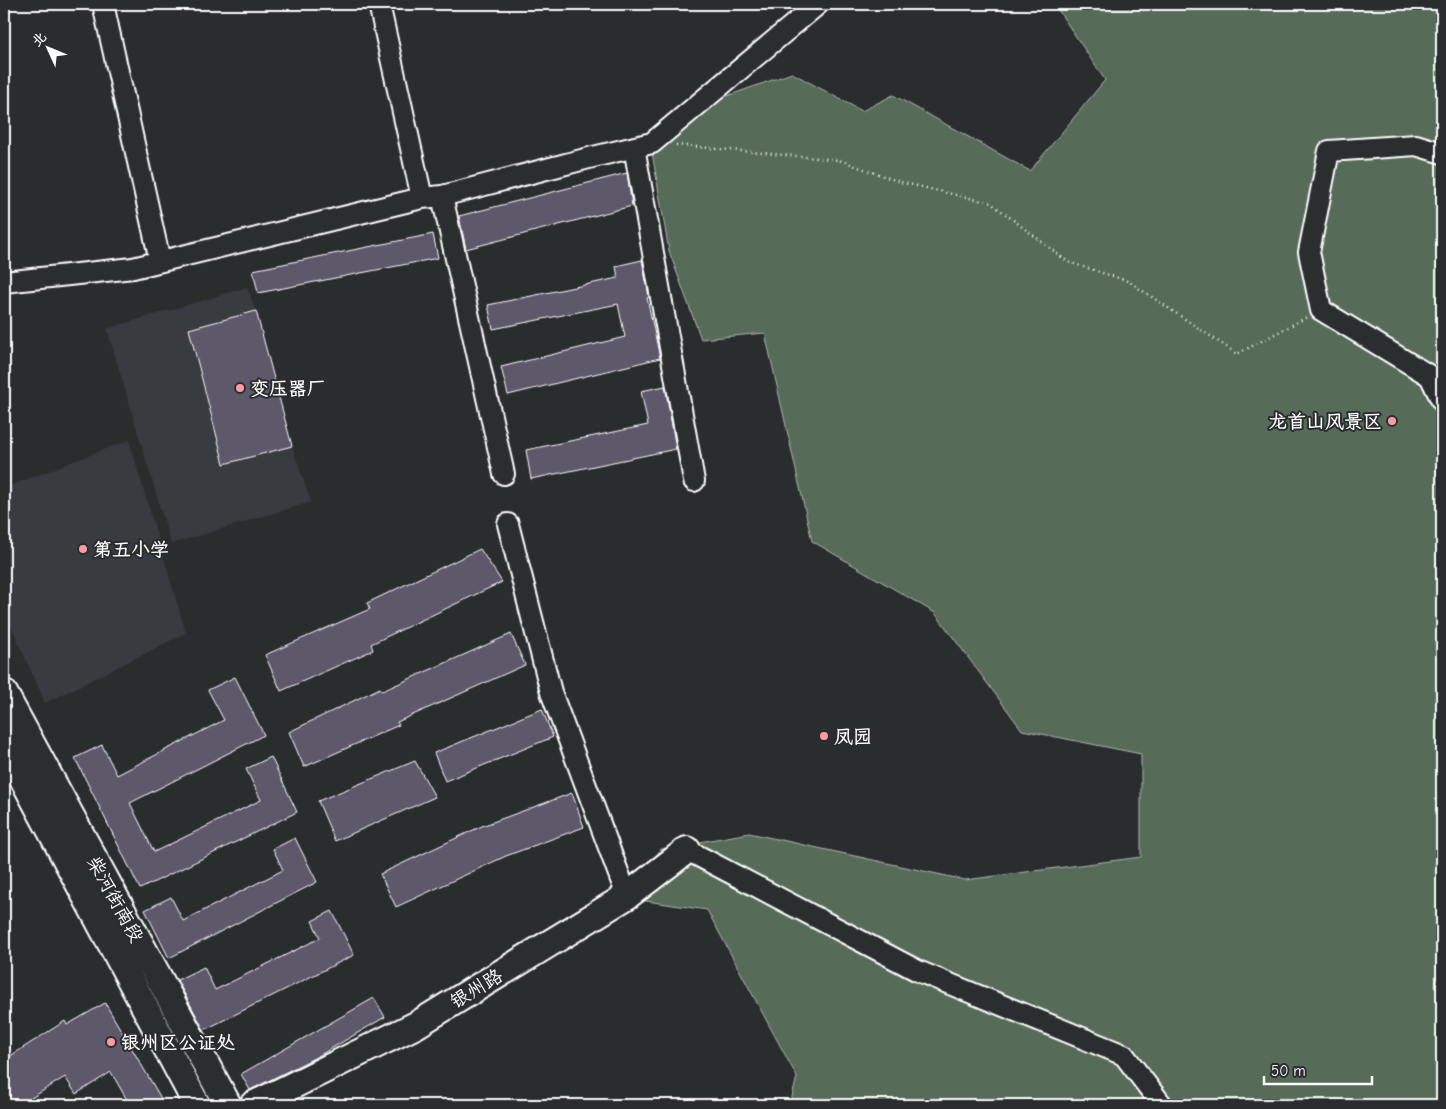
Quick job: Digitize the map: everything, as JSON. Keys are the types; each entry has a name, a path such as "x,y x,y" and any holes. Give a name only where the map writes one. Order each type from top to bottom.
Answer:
{"main road":[{"name":"柴河街南段","path":"4,693 228,1105"},
{"name":"柴河街南段","path":"4,742 197,1105"},
{"name":"银州路","path":"253,1105 416,1025 627,896 688,850"}],"street":[{"path":"103,4 160,261"},
{"path":"379,4 422,198"},
{"path":"4,282 133,268 422,198 442,196 643,145 818,4"},
{"path":"643,145 694,481"},
{"path":"1442,153 1416,145 1329,152 1309,252 1321,310 1430,376 1442,400"},
{"path":"442,196 504,474"},
{"path":"508,524 551,692 627,896"},
{"path":"688,850 918,970 1124,1055 1162,1105"}],"path":[{"path":"643,145 839,160 900,182 991,203 1068,262 1128,280 1237,354 1321,310"}],"shaded area":[{"path":"247,287 256,311 292,446 311,502 171,544 107,329"},
{"name":"第五小学","path":"129,440 186,633 45,703 4,610 4,488"}],"green space":[{"path":"1054,4 1442,4 1442,1105 790,1105 797,1077 707,910 626,898 661,849 749,833 965,880 1141,857 1141,754 1022,730 935,613 812,541 765,333 701,339 669,251 651,147 713,101 792,73 862,111 893,95 1030,171 1105,80"}],"building":[{"path":"627,173 632,206 466,249 459,216"},
{"path":"433,234 438,258 258,293 253,270"},
{"path":"642,260 649,297 647,298 660,358 508,395 501,367 625,337 618,304 493,329 488,305 618,278 616,266"},
{"name":"变压器厂","path":"256,311 292,446 224,464 189,329"},
{"path":"665,386 676,449 531,479 526,450 648,425 641,391"},
{"path":"480,549 502,582 371,644 373,650 281,691 265,655 370,609 367,603"},
{"path":"511,634 525,665 397,722 399,725 304,767 289,732 380,688 382,691"},
{"path":"235,677 264,735 130,803 154,852 261,800 246,769 271,757 297,812 140,889 75,758 102,745 117,775 224,720 208,690"},
{"path":"542,709 553,737 445,781 434,753"},
{"path":"415,761 435,797 335,841 318,801"},
{"path":"572,793 584,827 506,856 396,907 380,874 482,826"},
{"path":"295,838 317,882 169,958 145,910 171,897 183,921 283,870 273,849"},
{"path":"332,911 354,955 204,1030 177,980 204,967 215,990 320,938 312,921"},
{"path":"374,998 385,1017 320,1055 250,1090 241,1074"},
{"path":"105,1003 165,1105 130,1105 111,1072 76,1094 65,1077 20,1105 4,1105 4,1060 65,1021 67,1025"}],"place":[{"name":"变压器厂","path":"240,388"},
{"name":"龙首山风景区","path":"1392,421"},
{"name":"第五小学","path":"83,549"},
{"name":"凤园","path":"824,736"},
{"name":"银州区公证处","path":"111,1042"}]}
